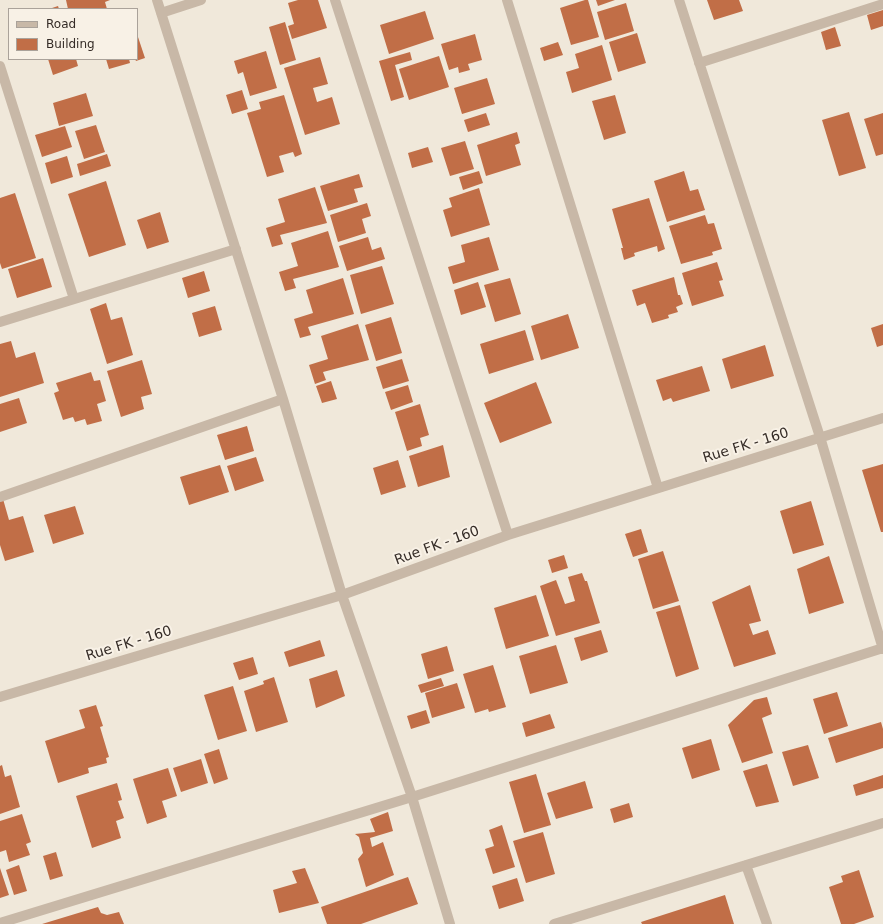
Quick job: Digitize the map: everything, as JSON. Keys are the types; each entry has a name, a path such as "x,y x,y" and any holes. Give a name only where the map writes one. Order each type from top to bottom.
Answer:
{"street":[{"path":"157,0 283,399 342,595 412,796 450,924"},
{"path":"161,13 201,0"},
{"path":"335,0 508,534"},
{"path":"507,0 658,488"},
{"path":"0,923 883,649 820,437 698,64 679,0"},
{"path":"698,64 883,4"},
{"path":"0,66 74,299"},
{"path":"0,322 236,250"},
{"path":"0,497 283,399"},
{"name":"Rue FK - 160","path":"0,697 342,595 508,534 883,418"},
{"path":"554,924 883,823"},
{"path":"746,865 767,924"}],"building":[{"path":"66,0 110,0 105,2 107,8 68,8"},
{"path":"298,0 318,0 327,28 292,39 288,26 294,24 288,3"},
{"path":"588,0 599,37 571,45 560,8"},
{"path":"596,0 615,0 598,6"},
{"path":"707,0 739,0 743,11 714,20"},
{"path":"626,3 634,31 605,40 597,12"},
{"path":"883,10 883,26 871,30 867,15"},
{"path":"425,11 434,39 389,54 380,25"},
{"path":"285,22 296,60 280,65 269,27"},
{"path":"835,27 841,46 826,50 821,32"},
{"path":"637,33 646,63 618,72 609,42"},
{"path":"475,34 482,60 468,64 470,70 459,73 458,67 449,70 441,44"},
{"path":"138,37 145,58 136,61 138,60"},
{"path":"558,42 563,55 544,61 540,48"},
{"path":"602,45 612,80 572,93 566,72 579,68 575,54"},
{"path":"266,51 277,88 250,96 243,72 238,74 234,61"},
{"path":"410,52 412,60 395,65 404,97 391,101 379,61"},
{"path":"439,56 449,87 409,100 399,69"},
{"path":"320,57 328,84 313,88 317,102 332,97 340,124 305,135 284,68"},
{"path":"48,60 76,60 78,66 53,75"},
{"path":"106,60 129,60 130,63 109,69"},
{"path":"487,78 495,104 462,114 454,88"},
{"path":"242,90 248,109 232,114 226,95"},
{"path":"86,93 93,116 59,126 53,103"},
{"path":"284,95 302,154 295,157 293,152 279,156 284,172 267,177 247,113 261,109 259,102"},
{"path":"615,95 626,133 604,140 592,101"},
{"path":"849,112 866,168 839,176 822,120"},
{"path":"486,113 490,125 468,132 464,120"},
{"path":"883,113 883,154 876,156 864,119"},
{"path":"96,125 105,152 84,159 75,131"},
{"path":"65,126 72,147 42,157 35,135"},
{"path":"517,132 520,143 515,145 521,165 486,176 477,145"},
{"path":"465,141 474,169 450,176 441,148"},
{"path":"428,147 433,162 412,168 408,153"},
{"path":"107,154 111,166 80,176 77,164"},
{"path":"67,156 73,177 51,184 45,163"},
{"path":"479,171 483,183 463,190 459,177"},
{"path":"684,171 690,191 698,189 705,210 667,222 654,181"},
{"path":"359,174 363,187 354,189 358,202 328,211 320,186"},
{"path":"106,181 126,245 89,257 68,194"},
{"path":"315,187 327,223 280,235 283,244 272,247 266,228 285,222 278,199"},
{"path":"479,188 490,225 451,237 443,210 452,207 449,198"},
{"path":"15,193 36,258 2,269 0,263 0,198"},
{"path":"649,198 665,249 658,252 657,246 634,253 635,256 624,260 621,248 623,248 612,209"},
{"path":"367,203 371,216 362,219 366,233 338,242 330,215"},
{"path":"160,212 169,242 147,249 137,220"},
{"path":"705,215 708,224 714,223 722,249 712,252 713,255 681,264 669,226"},
{"path":"328,231 339,267 293,279 296,288 285,291 279,272 298,266 291,243"},
{"path":"368,237 372,250 381,247 385,259 347,271 339,246"},
{"path":"489,237 499,270 453,284 448,267 465,262 461,245"},
{"path":"43,258 52,287 17,298 8,269"},
{"path":"717,262 723,280 719,281 724,296 692,306 682,273"},
{"path":"382,266 394,304 361,314 350,275"},
{"path":"204,271 210,291 188,298 182,278"},
{"path":"674,277 678,295 680,295 683,304 676,307 678,312 668,315 669,318 652,323 645,303 637,306 632,290"},
{"path":"343,278 354,314 308,327 311,335 300,338 294,319 313,313 306,290"},
{"path":"510,278 521,314 495,322 484,285"},
{"path":"478,282 486,307 461,315 454,290"},
{"path":"106,303 111,320 122,317 133,355 107,364 90,309"},
{"path":"215,306 222,330 199,337 192,313"},
{"path":"568,314 579,348 541,360 531,326"},
{"path":"391,317 402,353 376,361 365,325"},
{"path":"358,324 369,360 323,372 326,380 315,384 309,365 328,359 321,336"},
{"path":"883,324 883,345 877,347 871,328"},
{"path":"525,330 534,360 489,374 480,344"},
{"path":"11,341 16,358 35,352 44,383 0,397 0,344"},
{"path":"765,345 774,376 731,389 722,359"},
{"path":"402,359 409,381 383,389 376,367"},
{"path":"142,360 152,394 141,397 144,409 121,417 107,371"},
{"path":"702,366 710,391 673,402 671,398 663,401 656,380"},
{"path":"91,372 94,381 100,380 106,401 97,404 102,421 87,425 85,419 75,422 73,417 63,420 54,393 59,391 56,383"},
{"path":"331,381 337,399 322,403 316,386"},
{"path":"536,382 552,423 500,443 484,403"},
{"path":"408,385 413,402 391,410 385,392"},
{"path":"19,398 27,423 0,432 0,404"},
{"path":"420,404 429,435 420,438 422,446 407,451 395,412"},
{"path":"247,426 254,451 225,460 217,435"},
{"path":"443,445 450,477 418,487 409,456"},
{"path":"256,457 264,481 235,491 227,466"},
{"path":"398,460 406,487 381,495 373,468"},
{"path":"883,464 883,532 881,532 862,470"},
{"path":"220,465 229,492 189,505 180,477"},
{"path":"3,499 9,520 23,516 34,552 5,561 0,545 0,500"},
{"path":"811,501 824,545 793,554 780,511"},
{"path":"75,506 84,534 53,544 44,515"},
{"path":"641,529 648,552 633,557 625,534"},
{"path":"663,551 679,601 653,609 638,559"},
{"path":"564,555 568,568 552,573 548,560"},
{"path":"829,556 844,603 809,614 797,569"},
{"path":"582,573 585,581 587,581 600,623 556,636 540,586 556,580 565,604 575,601 568,577"},
{"path":"750,585 761,621 749,624 753,635 768,630 776,654 734,667 712,602"},
{"path":"536,595 549,636 506,649 494,608"},
{"path":"680,605 699,669 676,677 656,612"},
{"path":"601,630 608,652 581,661 574,638"},
{"path":"320,640 325,656 289,667 284,652"},
{"path":"556,645 568,683 530,694 519,656"},
{"path":"447,646 454,671 428,679 421,654"},
{"path":"253,657 258,674 239,680 233,663"},
{"path":"493,665 506,707 489,712 488,709 475,713 463,674"},
{"path":"337,670 345,696 316,708 309,679"},
{"path":"274,677 288,722 256,732 244,691 264,684 263,681"},
{"path":"441,678 444,686 421,693 418,685"},
{"path":"457,683 465,708 432,718 425,693"},
{"path":"233,686 247,731 218,740 204,695"},
{"path":"837,692 848,726 824,734 813,699"},
{"path":"767,697 772,714 762,718 773,753 742,763 728,725 754,700"},
{"path":"96,705 103,726 100,727 109,757 106,758 107,763 88,768 89,773 58,783 45,741 85,728 79,710"},
{"path":"426,710 430,723 411,729 407,716"},
{"path":"550,714 555,728 526,737 522,723"},
{"path":"881,722 883,729 883,748 836,763 828,738"},
{"path":"711,739 720,770 692,779 682,748"},
{"path":"808,745 819,778 793,786 782,752"},
{"path":"219,749 228,779 214,784 204,754"},
{"path":"201,759 208,783 181,792 173,768"},
{"path":"767,764 779,802 756,807 743,771"},
{"path":"2,765 5,777 11,775 20,807 0,814 0,766"},
{"path":"168,768 177,796 162,801 167,817 147,824 133,779"},
{"path":"536,774 551,825 524,833 509,782"},
{"path":"883,775 883,788 856,796 853,785"},
{"path":"585,781 593,808 556,819 547,793"},
{"path":"117,783 122,800 118,801 124,818 116,821 121,838 92,848 76,796"},
{"path":"629,803 633,817 614,823 610,809"},
{"path":"388,812 393,831 370,838 372,847 383,842 394,875 366,887 358,859 363,853 359,837 355,834 375,832 370,819"},
{"path":"22,814 31,842 26,844 30,855 9,862 6,850 0,852 0,821"},
{"path":"502,825 515,867 493,874 485,849 494,846 489,830"},
{"path":"543,832 555,874 526,883 513,841"},
{"path":"56,852 63,876 50,880 43,856"},
{"path":"19,865 27,891 14,895 6,870"},
{"path":"0,868 9,895 0,898"},
{"path":"305,868 319,903 279,913 273,890 297,883 292,871"},
{"path":"859,870 874,917 854,924 841,924 829,887 843,882 841,876"},
{"path":"408,877 418,904 361,924 327,924 321,907"},
{"path":"517,878 524,901 499,909 492,886"},
{"path":"725,895 734,924 642,924 641,922"},
{"path":"98,907 101,913 107,915 119,912 124,924 42,924"}]}
